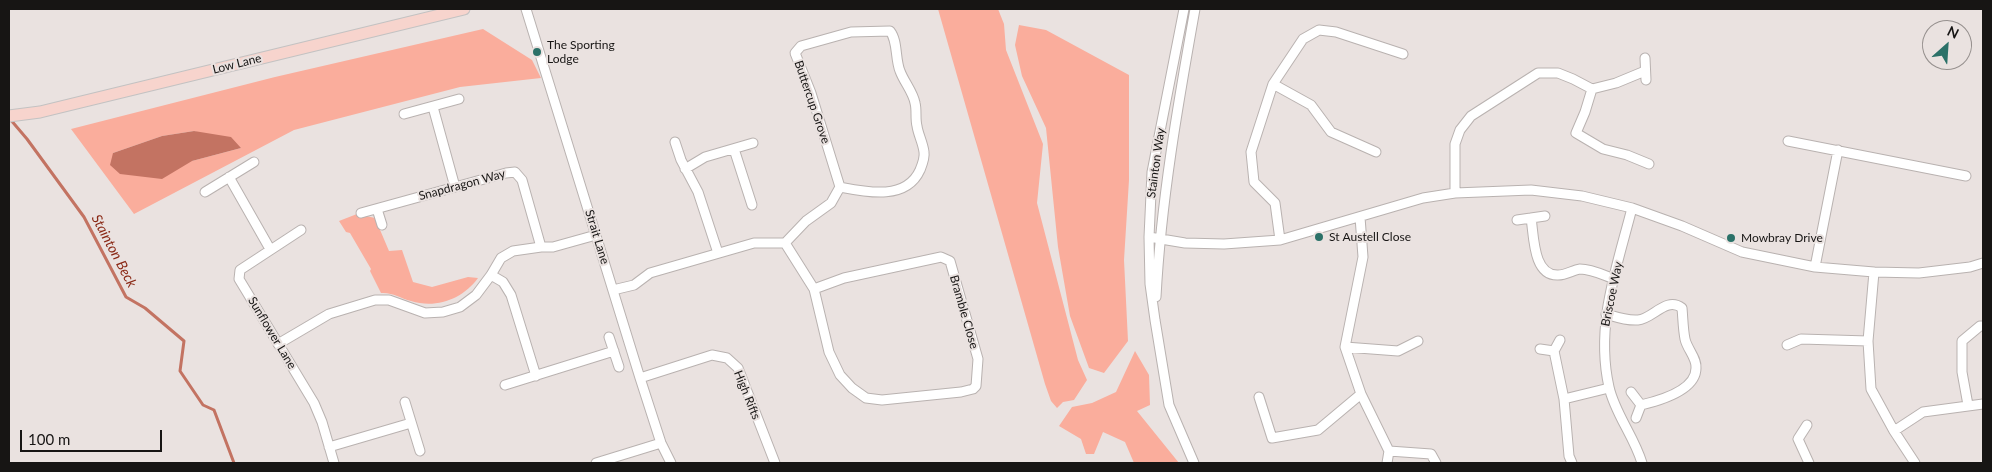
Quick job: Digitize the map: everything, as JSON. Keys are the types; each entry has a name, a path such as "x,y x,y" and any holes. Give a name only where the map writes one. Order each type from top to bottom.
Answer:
{"main road":[{"name":"Low Lane","path":"13,116 81,102 464,9"}],"street":[{"name":"Strait Lane","path":"526,9 640,378 661,443 671,463"},
{"name":"Stainton Way","path":"1184,9 1152,172 1148,237 1150,284 1170,405 1194,463"},
{"name":"Stainton Way","path":"1155,320 1158,262 1174,136 1195,9"},
{"path":"1280,240 1275,203 1254,182 1251,152 1273,84 1303,40 1319,30 1336,32 1403,54"},
{"name":"Buttercup Grove","path":"890,31 894,36 896,60 916,103 917,131 924,152 923,163 917,177 903,188 882,193 840,186 795,53 800,46 852,32 890,31"},
{"path":"1455,193 1455,144 1460,130 1471,116 1538,73 1558,74 1592,89 1645,76 1645,58"},
{"path":"1273,84 1311,105 1331,132 1376,152"},
{"path":"1592,89 1576,133 1603,149 1627,155 1649,164"},
{"path":"404,114 459,99"},
{"path":"433,107 455,187"},
{"path":"1788,141 1966,176"},
{"path":"675,142 685,169 698,192 718,253"},
{"path":"685,169 705,157 753,143"},
{"path":"734,148 752,205"},
{"path":"1815,267 1838,150"},
{"path":"205,192 254,162"},
{"name":"Snapdragon Way","path":"361,212 506,172 515,172 522,180 539,233 541,247"},
{"path":"229,178 270,249"},
{"path":"614,290 634,285 650,273 718,253 754,243 785,242 806,221 831,203 840,186"},
{"path":"1148,237 1185,243 1224,244 1280,240 1398,204 1455,193 1531,190 1582,196 1632,208 1682,226 1742,252 1815,267 1874,272 1919,273 1970,267 1983,263"},
{"path":"377,208 382,225"},
{"name":"Briscoe Way","path":"1632,208 1606,314 1603,352 1609,388 1619,415 1638,450 1642,463"},
{"path":"1517,220 1546,216"},
{"path":"1360,217 1363,257 1345,347 1361,394 1389,451 1387,463"},
{"path":"1531,218 1538,259 1548,274 1557,275 1582,269 1614,279"},
{"name":"Sunflower Lane","path":"301,230 240,270 239,279 314,403 334,463"},
{"path":"278,344 329,314 375,300 389,300 424,313 443,312 460,307 476,296 492,275 500,258 513,251 552,247 596,235"},
{"name":"Bramble Close","path":"785,242 814,289 829,352 840,375 852,388 866,398 882,400 961,392 973,389 976,386 978,359 950,261 942,257 844,278 814,289"},
{"path":"1874,272 1868,341 1871,389 1894,431 1915,463"},
{"path":"492,275 503,282 511,295 536,376"},
{"path":"1606,314 1638,320 1645,319 1669,305 1677,305 1682,308 1685,340 1696,368 1694,376 1678,392 1665,400 1641,405"},
{"path":"1968,405 1962,372 1962,341 1980,326 1983,326"},
{"path":"609,337 618,367"},
{"path":"1786,346 1800,339 1868,341"},
{"path":"1560,340 1554,351 1564,399 1569,456 1572,463"},
{"path":"1345,347 1398,351 1418,341"},
{"path":"1540,349 1554,351"},
{"path":"505,385 614,351"},
{"name":"High Rifts","path":"640,378 712,355 727,358 738,368 775,463"},
{"path":"1564,399 1609,388"},
{"path":"1631,392 1641,405"},
{"path":"1259,397 1272,438 1318,430 1361,394"},
{"path":"405,402 420,451"},
{"path":"1894,431 1923,412 1983,404"},
{"path":"1636,418 1641,405"},
{"path":"329,447 411,423"},
{"path":"1807,425 1798,439 1809,463"},
{"path":"596,463 661,443"},
{"path":"1389,451 1431,454 1436,463"}],"shaded area":[{"path":"938,9 998,9 1004,24 1006,50 1043,144 1037,203 1078,360 1087,380 1074,400 1063,402 1057,408 1051,401 1045,384"},
{"path":"1019,25 1046,30 1129,75 1129,180 1124,260 1128,341 1104,373 1089,368 1070,316 1058,247 1046,128 1022,76 1015,45"},
{"path":"483,29 532,60 541,78 460,87 294,130 134,214 71,129 275,77","holes":["194,131 241,148 192,161 113,153 162,136"]},
{"path":"194,131 231,137 241,148 192,161 162,179 120,174 110,165 113,153 162,136"},
{"path":"357,214 375,218 389,251 402,250 413,282 432,287 468,277 478,278 465,292 439,303 420,303 392,294 381,293 370,271 371,269 350,233 346,232 339,221"},
{"path":"1135,351 1149,375 1150,405 1137,411 1179,463 1134,463 1125,442 1103,432 1094,454 1086,454 1081,439 1059,426 1072,407 1092,403 1116,392"}],"waterway":[{"name":"Stainton Beck","path":"10,119 27,139 84,217 126,297 145,308 184,341 180,371 203,405 214,410 234,463"}],"place":[{"name":"The Sporting Lodge","path":"537,52"},
{"name":"St Austell Close","path":"1319,237"},
{"name":"Mowbray Drive","path":"1731,238"}]}
